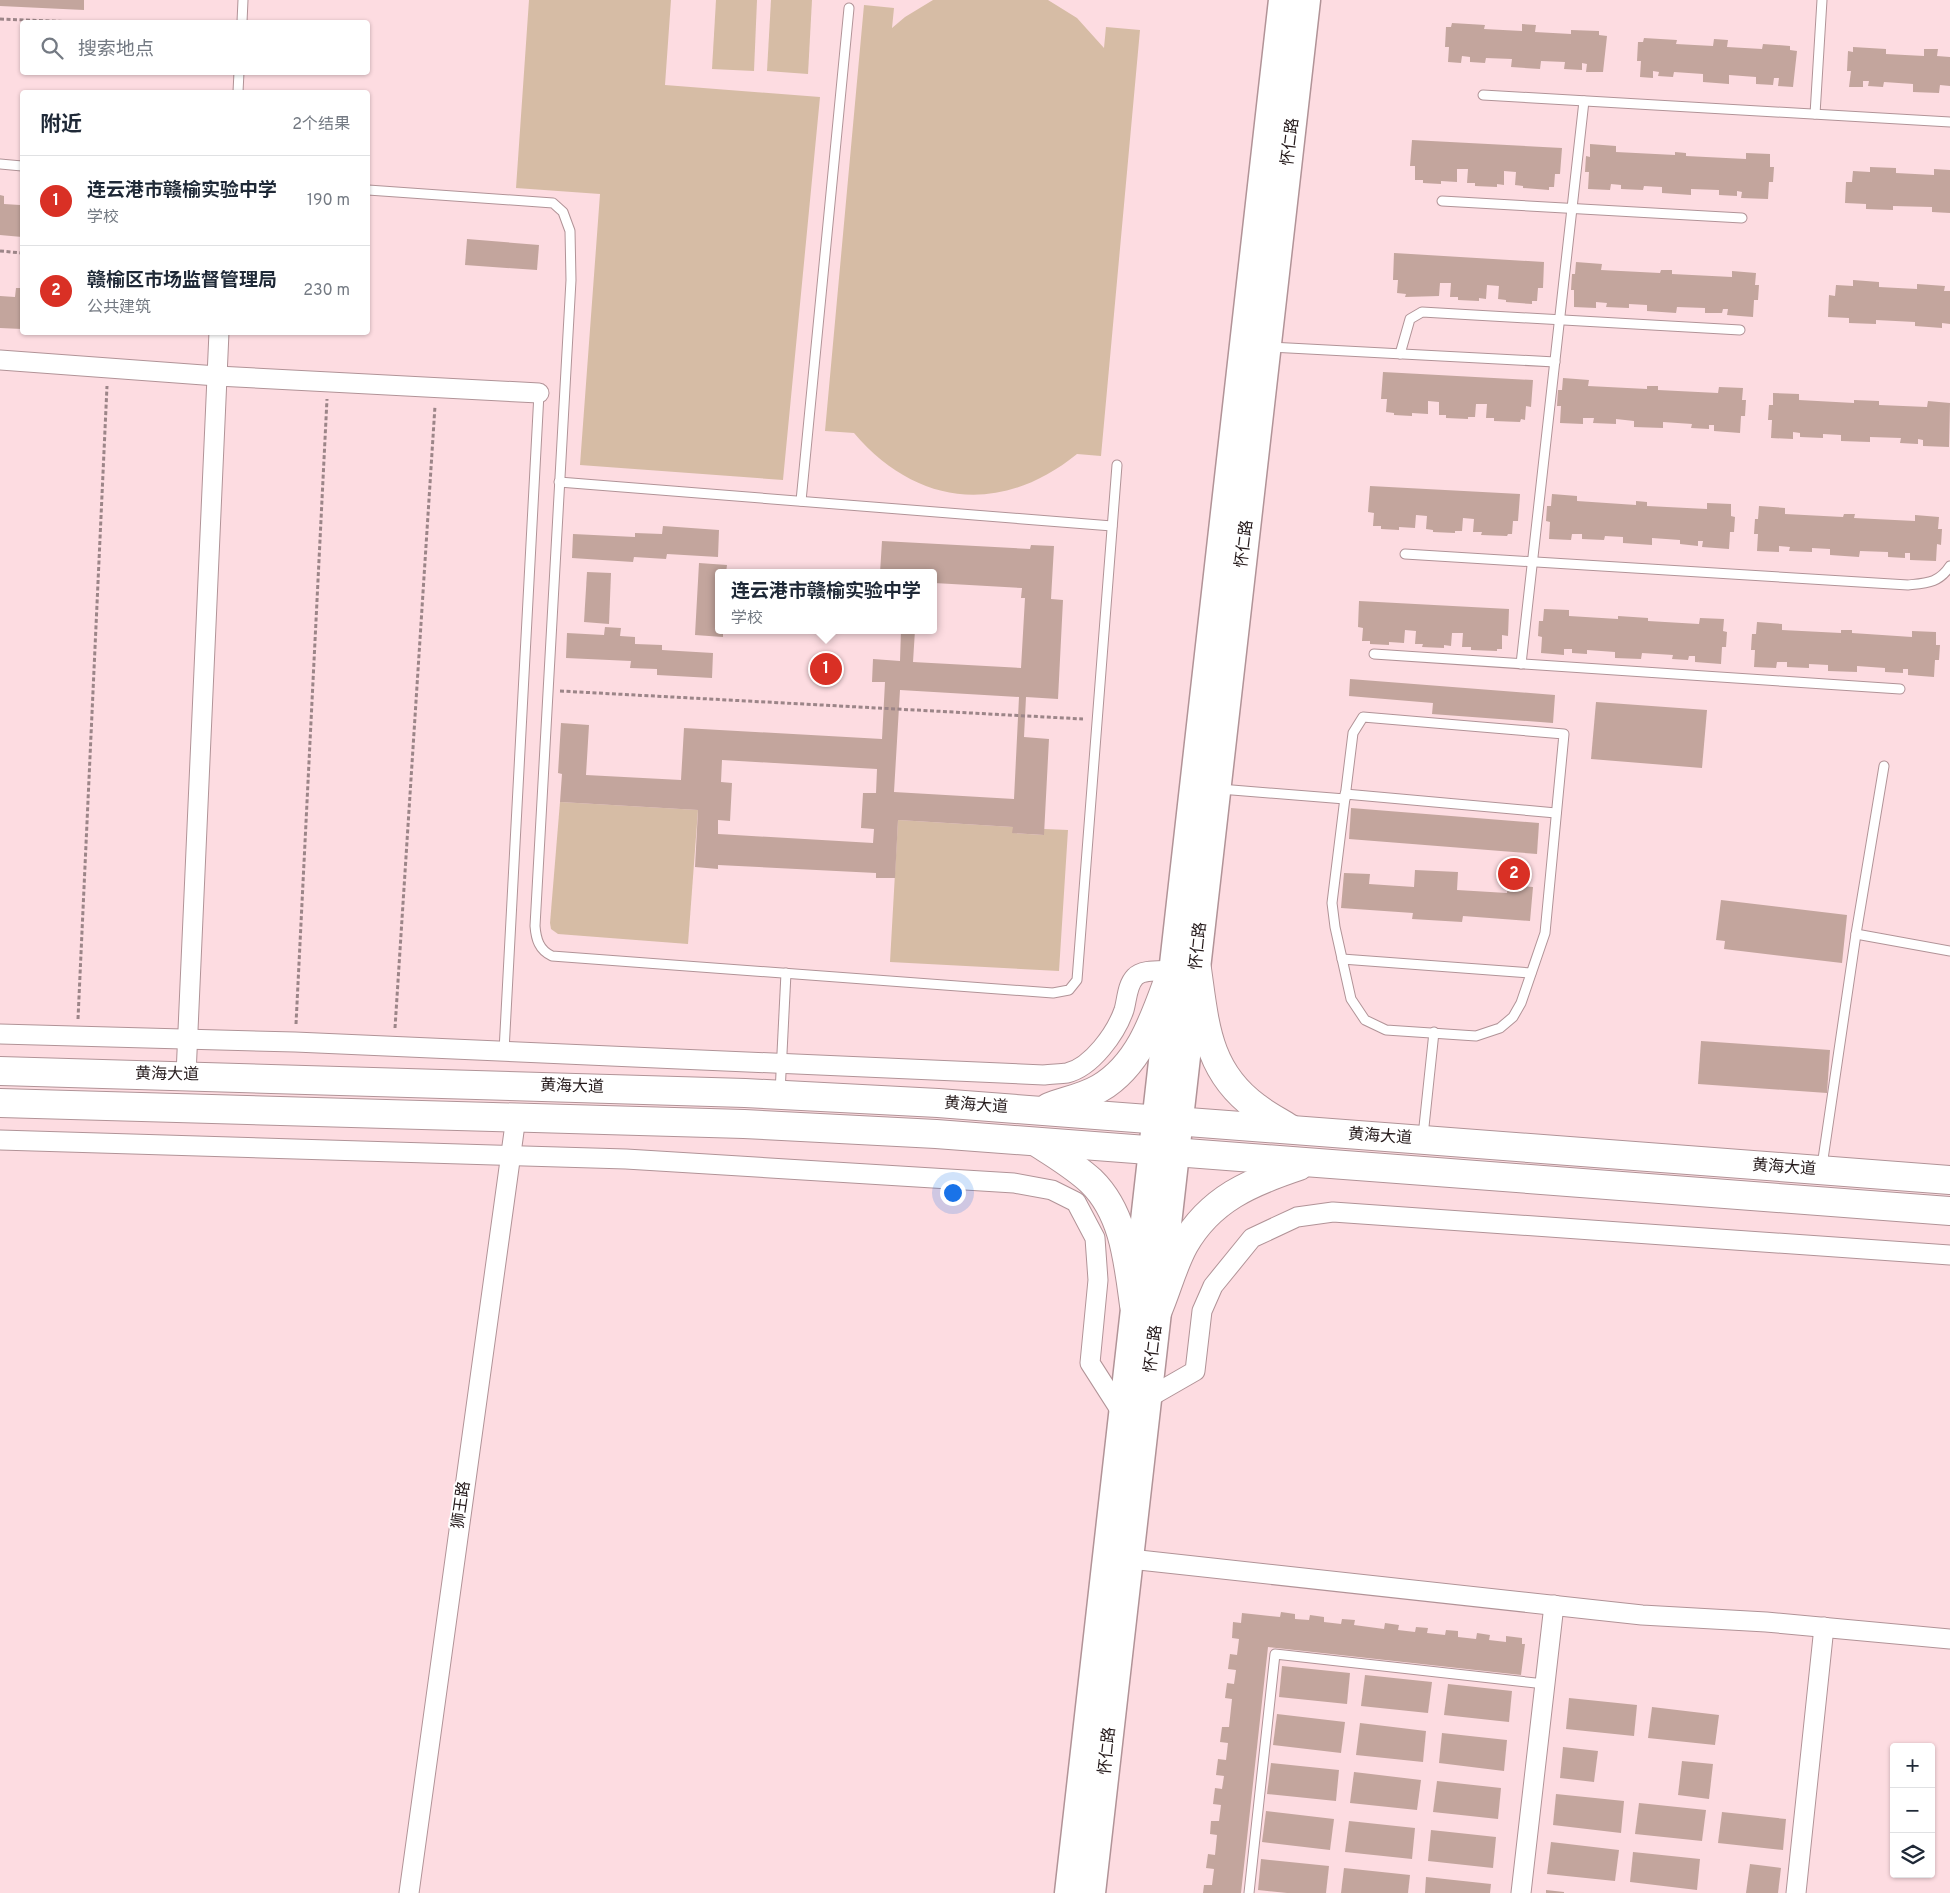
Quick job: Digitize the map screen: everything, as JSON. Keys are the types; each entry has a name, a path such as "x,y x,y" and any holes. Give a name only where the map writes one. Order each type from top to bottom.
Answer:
{"main road":[{"name":"怀仁路","path":"1068,1893 1122,1413 1146,1307 1164,1152 1282,0"},
{"name":"怀仁路","path":"1184,969 1217,789 1307,0"},
{"path":"1041,1110 1098,1089 1118,1075 1135,1055 1184,969"},
{"path":"1184,969 1203,1012 1212,1052 1221,1070 1240,1094 1256,1108 1292,1130"},
{"name":"黄海大道","path":"0,1071 780,1094 938,1102 1950,1180"},
{"name":"黄海大道","path":"0,1103 744,1124 936,1134 1950,1211"},
{"path":"1036,1142 1077,1169 1092,1182 1108,1203 1119,1225 1146,1307"},
{"path":"1146,1307 1203,1218 1224,1200 1253,1182 1308,1163"},
{"name":"怀仁路","path":"1092,1893 1148,1398 1146,1307"}],"street":[{"path":"186,1075 219,335"},
{"path":"0,360 217,376 539,393"},
{"path":"0,1034 295,1042 1044,1075 1068,1073 1092,1059 1109,1039 1124,1011 1130,986 1135,976 1142,973 1184,969"},
{"name":"狮王路","path":"409,1893 516,1117"},
{"path":"0,1140 626,1159 1004,1182 1052,1190 1076,1202 1095,1238 1098,1280 1090,1362 1122,1413"},
{"path":"1148,1398 1195,1371 1202,1311 1213,1286 1234,1259 1252,1238 1296,1217 1333,1212 1950,1256"},
{"path":"1130,1559 1642,1614 1766,1622 1950,1639"},
{"path":"1521,1893 1554,1605"},
{"path":"1796,1893 1824,1627"}],"lane":[{"path":"242,20 243,0"},
{"path":"1815,114 1822,0"},
{"path":"801,501 849,8"},
{"path":"238,90 239,75"},
{"path":"1483,95 1950,122"},
{"path":"1521,664 1584,101"},
{"path":"0,164 20,166"},
{"path":"370,190 552,203 563,212 570,231 571,280 535,926 536,940 546,953 552,956 1053,993 1069,990 1078,980 1117,465"},
{"path":"1442,201 1742,218"},
{"path":"1400,354 1410,319 1422,312 1740,330"},
{"path":"1268,346 1555,362"},
{"path":"504,1052 539,393"},
{"path":"559,482 1112,526"},
{"path":"1405,554 1908,585 1930,583 1944,575 1950,566"},
{"path":"1374,654 1900,689"},
{"path":"1363,717 1564,734 1556,813 1545,933 1521,1003 1513,1016 1500,1028 1476,1036 1386,1030 1365,1020 1351,999 1335,927 1332,903 1353,733 1363,717"},
{"path":"1821,1170 1856,934 1884,766"},
{"path":"1217,789 1556,813"},
{"path":"1856,934 1950,951"},
{"path":"1342,959 1531,973"},
{"path":"780,1094 786,973"},
{"path":"1422,1140 1434,1032"},
{"path":"1249,1893 1275,1654 1545,1684"}],"path":[{"path":"0,19 25,20"},
{"path":"0,251 20,253"},
{"path":"77,1036 108,368"},
{"path":"295,1042 328,382"},
{"path":"394,1047 436,388"},
{"path":"547,690 1097,720"}],"shaded area":[{"path":"529,0 671,0 665,85 820,97 783,480 580,465 600,194 516,188"},
{"path":"716,0 757,0 754,71 712,69"},
{"path":"771,0 812,0 808,74 767,71"},
{"path":"933,0 1048,0 1077,18 1104,48 1106,27 1140,30 1101,456 1077,454 1048,474 1019,487 990,494 961,494 932,488 905,476 879,458 854,433 825,431 864,5 894,8 892,28 905,17"},
{"path":"560,802 698,810 688,944 558,934 551,929"},
{"path":"898,820 1013,827 1013,833 1043,835 1044,829 1068,830 1059,971 890,962"}],"building":[{"path":"0,0 84,0 84,10 0,6"},
{"path":"1452,23 1485,25 1484,29 1522,31 1522,24 1536,25 1535,32 1571,34 1571,30 1599,31 1599,35 1607,36 1603,72 1586,72 1587,64 1582,63 1582,70 1564,69 1565,62 1541,61 1540,69 1511,67 1512,59 1486,58 1485,63 1470,62 1470,57 1462,56 1461,63 1448,62 1449,47 1445,47 1446,27 1451,27"},
{"path":"1644,38 1677,40 1676,44 1713,46 1714,39 1728,40 1727,47 1762,49 1763,44 1790,46 1790,50 1797,51 1793,87 1778,86 1779,78 1774,78 1773,85 1756,84 1756,77 1729,75 1729,84 1703,82 1703,74 1674,72 1673,77 1658,76 1659,72 1653,71 1653,78 1640,77 1641,61 1637,61 1638,42 1643,42"},
{"path":"1853,47 1886,49 1886,54 1924,56 1924,49 1938,49 1937,56 1950,57 1950,86 1940,85 1939,93 1913,92 1913,84 1884,82 1883,87 1868,86 1869,81 1863,81 1863,87 1849,87 1851,71 1847,71 1848,51 1853,52"},
{"path":"1412,140 1562,148 1560,174 1555,174 1554,187 1549,187 1549,190 1523,188 1523,186 1515,185 1516,172 1504,171 1504,185 1497,184 1497,187 1475,186 1475,183 1467,183 1468,169 1457,169 1457,182 1441,181 1441,184 1423,183 1423,180 1415,180 1415,166 1410,166"},
{"path":"1590,144 1616,146 1616,152 1675,155 1675,152 1686,153 1686,156 1746,159 1746,153 1770,154 1770,167 1774,167 1773,182 1769,182 1768,199 1741,198 1742,192 1737,191 1737,196 1719,195 1719,190 1691,189 1691,195 1662,193 1662,187 1644,186 1643,190 1621,189 1621,185 1611,184 1610,190 1588,189 1589,172 1585,172 1586,156 1590,157"},
{"path":"1870,167 1896,168 1896,173 1934,175 1934,169 1950,170 1950,213 1932,212 1932,207 1893,206 1893,210 1866,209 1866,204 1845,203 1846,182 1852,182 1853,171 1870,172"},
{"path":"0,195 4,196 4,204 20,205 20,237 0,235"},
{"path":"467,239 539,245 537,270 465,265"},
{"path":"1394,253 1544,262 1543,288 1538,288 1537,301 1532,301 1532,304 1506,302 1506,300 1498,299 1499,286 1487,285 1486,299 1479,298 1479,301 1458,300 1458,297 1450,297 1451,283 1440,283 1439,296 1405,297 1406,294 1397,293 1398,280 1393,280"},
{"path":"1576,262 1602,264 1601,270 1660,273 1661,270 1672,270 1672,274 1732,277 1732,271 1756,273 1755,285 1759,285 1758,300 1754,300 1753,317 1727,315 1728,309 1723,309 1722,313 1705,313 1705,308 1677,307 1676,313 1647,311 1647,305 1629,304 1629,308 1606,307 1607,303 1596,302 1596,308 1574,307 1574,290 1571,290 1572,274 1575,274"},
{"path":"1853,280 1879,282 1879,287 1917,289 1917,284 1945,286 1944,291 1950,291 1950,324 1942,323 1942,328 1915,326 1915,322 1876,320 1876,324 1849,323 1849,318 1828,317 1829,295 1835,296 1836,285 1853,286"},
{"path":"16,288 20,288 20,329 0,328 0,296 15,297"},
{"path":"1383,372 1533,380 1531,407 1526,406 1525,420 1521,419 1520,422 1494,421 1494,418 1486,418 1487,404 1476,404 1475,417 1468,417 1468,419 1446,418 1446,415 1439,415 1439,402 1428,401 1428,414 1412,413 1412,416 1394,415 1394,413 1386,412 1387,399 1381,399"},
{"path":"1563,378 1589,380 1588,386 1647,389 1647,386 1658,386 1658,390 1718,393 1719,387 1743,388 1742,400 1746,400 1745,416 1741,416 1740,433 1714,431 1714,425 1709,425 1709,429 1691,428 1692,424 1663,422 1663,428 1634,427 1634,421 1616,419 1616,424 1593,423 1594,418 1583,418 1583,424 1560,423 1561,406 1557,406 1558,390 1562,390"},
{"path":"1773,393 1799,394 1799,400 1854,403 1854,400 1879,401 1879,405 1927,407 1928,401 1950,403 1949,447 1923,446 1923,440 1918,439 1918,444 1900,443 1901,438 1870,437 1870,442 1841,441 1841,435 1823,434 1823,438 1800,437 1800,433 1793,432 1793,439 1771,438 1772,420 1768,420 1769,405 1773,405"},
{"path":"1370,486 1520,494 1518,521 1513,521 1512,534 1507,536 1481,535 1482,532 1473,532 1474,519 1463,518 1462,531 1455,531 1455,533 1433,532 1433,530 1426,529 1427,516 1416,515 1415,528 1399,527 1399,530 1381,529 1381,526 1373,526 1374,513 1368,512"},
{"path":"1552,494 1577,496 1577,501 1636,505 1636,501 1647,502 1647,506 1707,509 1707,503 1731,504 1731,516 1735,517 1734,532 1730,532 1729,549 1702,547 1703,541 1698,541 1698,546 1680,544 1680,540 1652,538 1652,545 1623,543 1623,537 1605,536 1604,540 1582,539 1582,534 1572,534 1571,540 1549,539 1550,522 1546,521 1547,506 1551,506"},
{"path":"1759,506 1785,508 1785,514 1843,517 1844,514 1855,514 1854,518 1915,521 1915,515 1939,517 1938,529 1942,529 1941,545 1937,544 1936,561 1910,560 1910,553 1905,553 1905,558 1888,557 1888,552 1860,551 1859,557 1830,555 1830,549 1812,548 1812,552 1789,551 1790,547 1779,546 1779,552 1757,551 1758,534 1754,534 1755,519 1758,519"},
{"path":"663,526 719,530 718,557 667,554 666,559 634,557 633,562 572,558 573,534 635,537 635,533 662,534"},
{"path":"882,541 1030,549 1031,545 1054,546 1051,599 1063,600 1058,699 1026,697 1024,737 1049,739 1044,835 1012,833 1013,827 898,820 895,878 876,878 876,873 718,865 718,869 695,867 698,810 560,802 562,774 558,773 561,723 589,725 586,775 681,780 684,728 882,739 885,682 872,682 873,659 900,661 901,634 915,634 913,662 1021,668 1025,598 1021,598 1022,588 937,583 937,569 880,569","holes":["900,690 1019,697 1014,799 894,792","722,760 877,769 876,793 863,793 861,828 874,829 873,843 718,834 718,820 730,821 732,783 721,782"]},
{"path":"699,563 727,565 726,569 715,569 715,634 723,634 723,637 695,635"},
{"path":"587,572 611,573 609,624 584,622"},
{"path":"1359,601 1509,609 1508,636 1502,635 1502,649 1497,649 1497,651 1471,650 1471,647 1462,647 1463,633 1452,633 1451,646 1444,645 1444,648 1422,647 1423,644 1415,644 1416,631 1405,630 1404,643 1389,642 1389,645 1370,644 1370,641 1362,641 1363,628 1358,627"},
{"path":"1544,609 1569,610 1569,616 1618,619 1618,616 1648,618 1648,621 1699,624 1700,618 1724,619 1723,631 1727,632 1726,647 1722,647 1721,664 1695,662 1695,656 1689,656 1688,660 1672,659 1673,655 1642,653 1641,659 1615,658 1615,652 1587,650 1587,654 1572,653 1572,649 1564,649 1564,655 1541,653 1542,637 1538,636 1539,621 1543,621"},
{"path":"1757,622 1782,624 1782,630 1841,633 1841,630 1852,630 1852,633 1912,637 1912,631 1936,632 1936,645 1940,645 1939,660 1935,660 1934,677 1908,675 1908,669 1903,669 1903,673 1885,672 1885,668 1857,666 1857,672 1828,671 1828,665 1809,664 1809,668 1787,667 1787,662 1777,662 1776,668 1754,667 1755,650 1751,650 1752,634 1756,634"},
{"path":"605,627 621,628 620,636 635,637 635,644 662,645 662,650 713,653 712,678 657,675 657,669 630,668 631,661 566,658 567,633 604,635"},
{"path":"1350,679 1555,695 1553,723 1432,714 1433,703 1349,696"},
{"path":"1596,702 1707,710 1702,768 1591,759"},
{"path":"1351,808 1539,823 1537,854 1349,839"},
{"path":"1415,870 1458,872 1457,890 1507,893 1508,885 1533,887 1530,921 1463,916 1462,922 1412,919 1413,913 1341,908 1344,873 1370,874 1369,884 1414,887"},
{"path":"1721,900 1847,915 1842,963 1724,949 1725,941 1716,940"},
{"path":"1701,1041 1830,1050 1827,1093 1698,1084"},
{"path":"1281,1612 1295,1614 1295,1619 1309,1620 1310,1615 1324,1617 1324,1622 1341,1624 1342,1619 1355,1620 1354,1625 1384,1629 1385,1623 1399,1625 1398,1630 1415,1632 1416,1627 1428,1628 1427,1633 1445,1635 1446,1630 1458,1631 1458,1637 1476,1639 1477,1633 1490,1635 1489,1640 1506,1642 1506,1636 1522,1638 1522,1644 1525,1644 1521,1675 1268,1647 1241,1893 1203,1893 1204,1885 1212,1885 1214,1869 1206,1868 1208,1854 1215,1855 1217,1835 1210,1834 1211,1821 1219,1821 1221,1805 1213,1804 1215,1788 1222,1789 1224,1776 1216,1775 1218,1759 1226,1760 1228,1743 1220,1742 1222,1727 1229,1727 1232,1699 1225,1698 1227,1683 1234,1684 1236,1670 1228,1669 1230,1654 1237,1655 1239,1639 1232,1638 1233,1622 1241,1623 1242,1613 1280,1617"},
{"path":"1282,1666 1350,1673 1347,1704 1279,1697"},
{"path":"1365,1675 1432,1682 1428,1713 1361,1706"},
{"path":"1448,1684 1512,1691 1509,1722 1444,1715"},
{"path":"1569,1698 1637,1705 1634,1736 1566,1729"},
{"path":"1652,1707 1719,1715 1715,1745 1648,1738"},
{"path":"1277,1714 1345,1722 1341,1753 1273,1745"},
{"path":"1360,1723 1426,1731 1423,1762 1356,1755"},
{"path":"1442,1733 1507,1740 1504,1771 1439,1763"},
{"path":"1563,1747 1598,1751 1594,1782 1560,1778"},
{"path":"1682,1761 1713,1764 1709,1799 1678,1795"},
{"path":"1271,1763 1339,1770 1336,1801 1267,1794"},
{"path":"1354,1772 1421,1780 1417,1810 1350,1803"},
{"path":"1437,1781 1501,1788 1498,1819 1433,1812"},
{"path":"1556,1794 1624,1801 1621,1833 1553,1825"},
{"path":"1639,1803 1706,1810 1702,1841 1635,1834"},
{"path":"1266,1811 1334,1819 1330,1850 1262,1842"},
{"path":"1722,1812 1786,1819 1783,1850 1718,1843"},
{"path":"1349,1821 1415,1828 1412,1859 1345,1852"},
{"path":"1431,1830 1496,1837 1493,1868 1428,1861"},
{"path":"1551,1842 1619,1850 1615,1881 1547,1874"},
{"path":"1633,1852 1700,1859 1697,1890 1630,1882"},
{"path":"1261,1859 1329,1866 1326,1893 1287,1893 1258,1890"},
{"path":"1750,1864 1781,1868 1778,1893 1746,1893"},
{"path":"1344,1868 1410,1875 1408,1893 1341,1893"},
{"path":"1426,1877 1491,1884 1490,1893 1425,1893"},
{"path":"1546,1890 1564,1892 1564,1893 1546,1893"}],"place":[{"name":"连云港市赣榆实验中学","path":"826,669"},
{"name":"赣榆区市场监督管理局","path":"1514,874"}]}
